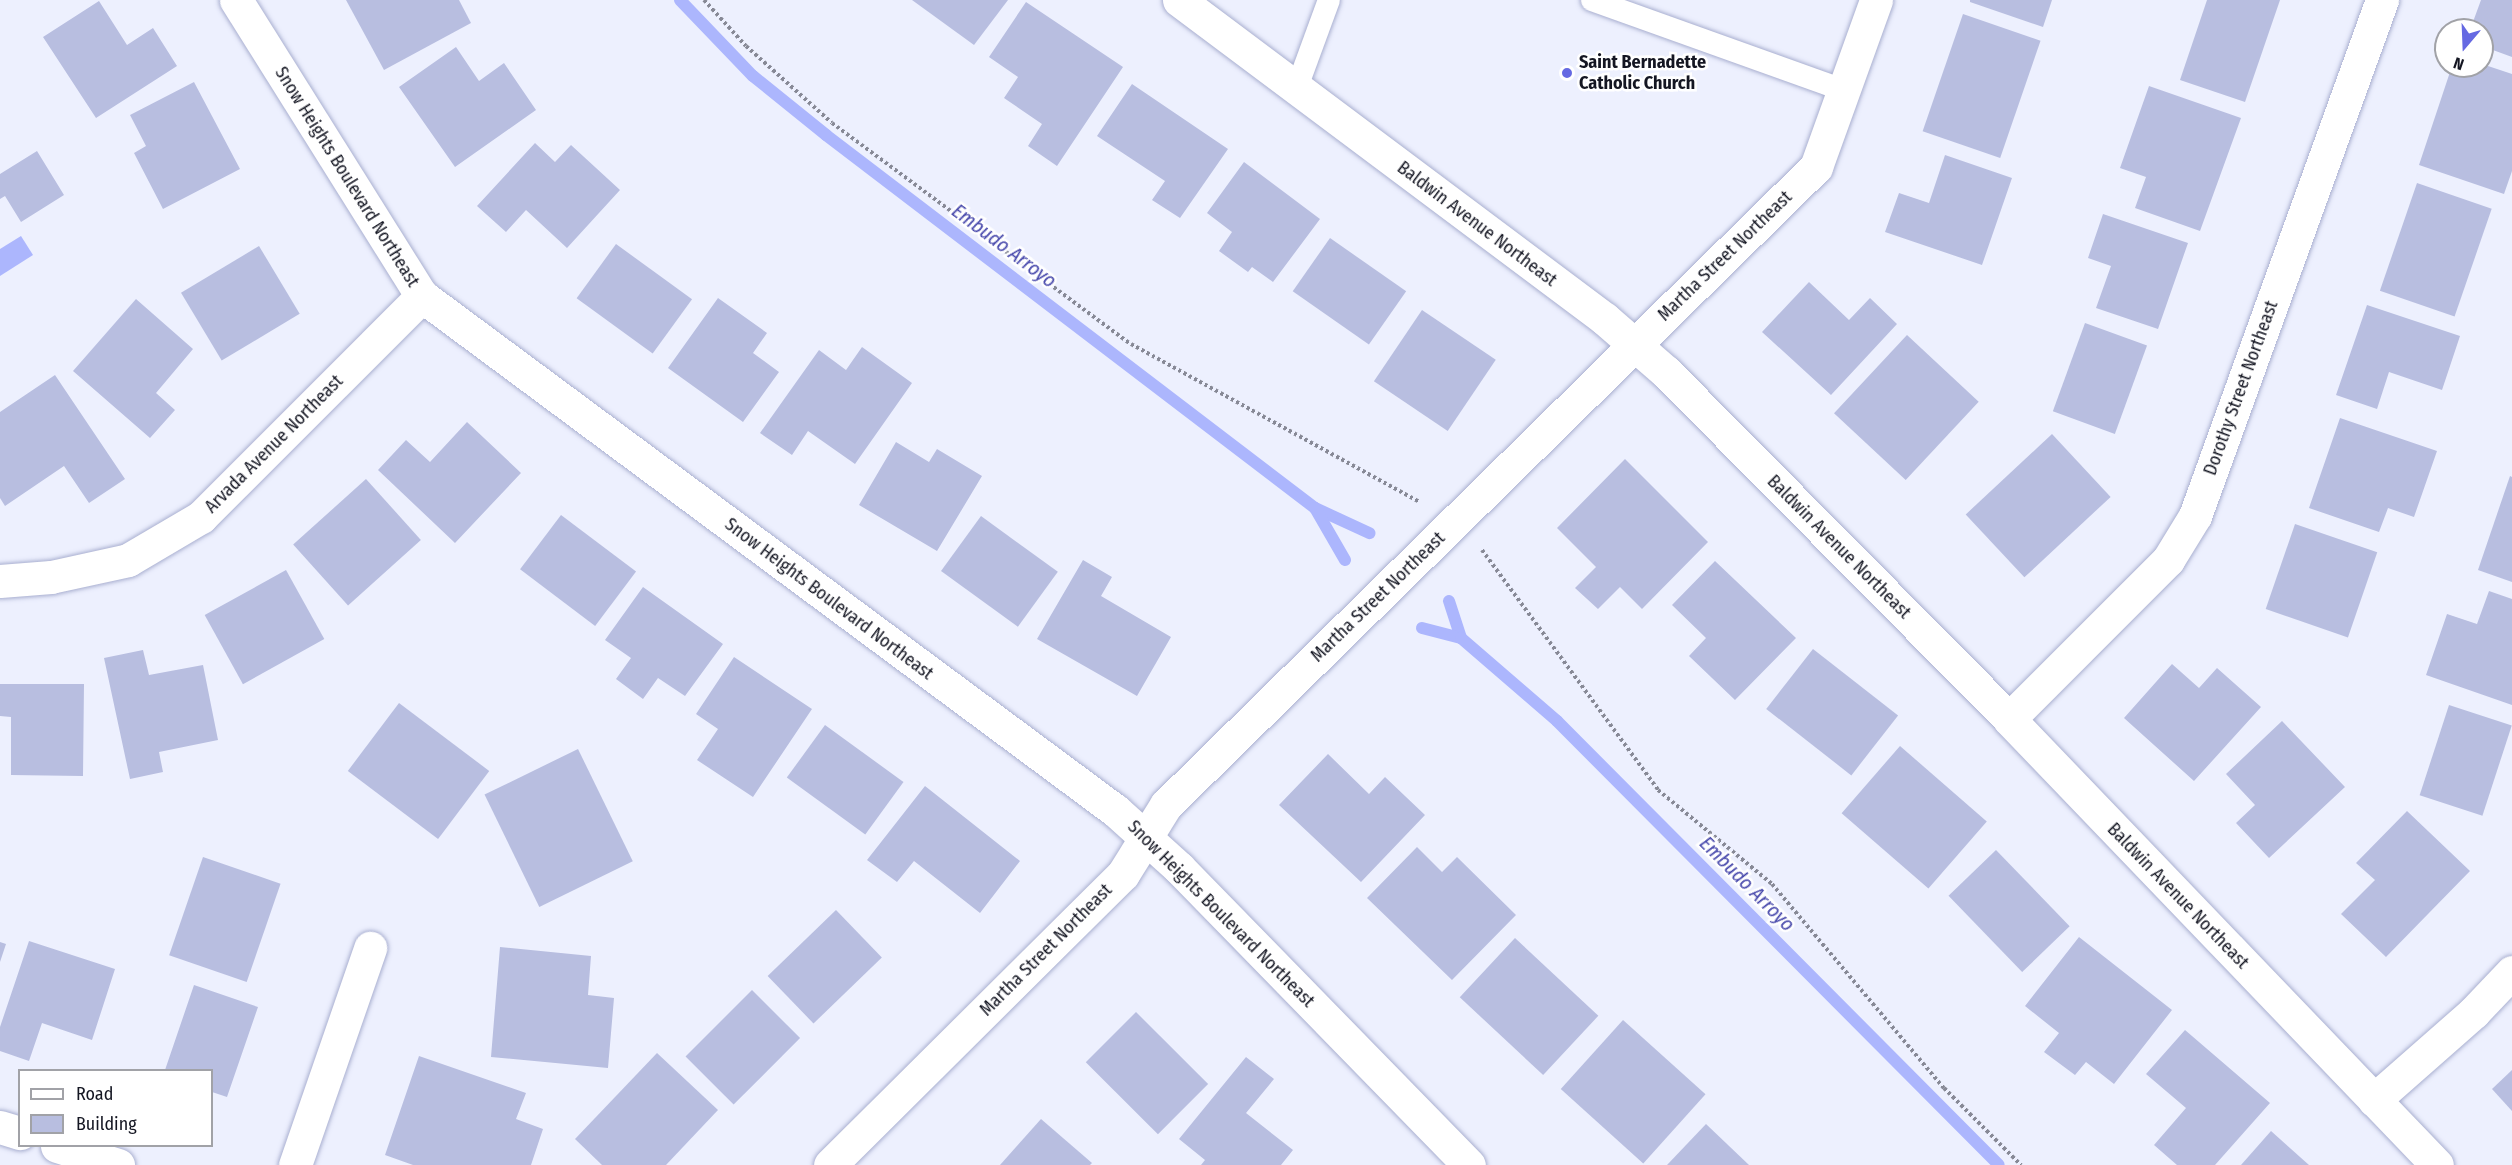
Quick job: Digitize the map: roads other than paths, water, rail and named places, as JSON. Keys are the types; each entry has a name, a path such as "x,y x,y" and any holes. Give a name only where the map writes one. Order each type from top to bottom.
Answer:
{"street":[{"name":"Snow Heights Boulevard Northeast","path":"237,0 422,297 1107,804 1147,837 1469,1165"},
{"name":"Baldwin Avenue Northeast","path":"1179,0 1635,344 2009,719 2437,1165"},
{"name":"Martha Street Northeast","path":"830,1165 1123,874 1166,805 1816,167 1876,0"},
{"name":"Dorothy Street Northeast","path":"2009,719 2168,560 2195,516 2382,0"},
{"name":"Arvada Avenue Northeast","path":"0,581 51,577 128,560 201,517 422,297"},
{"path":"295,1165 370,948"},
{"path":"2374,1100 2474,1012 2512,972"},
{"path":"0,1127 18,1132"},
{"path":"60,1147 118,1165"}],"lane":[{"path":"1296,90 1329,0"},
{"path":"1592,0 1844,90"}],"water":[{"path":"21,236 33,255 0,276 0,249"}],"waterway":[{"name":"Embudo Arroyo","path":"680,0 753,76 826,135 1315,508 1369,533"},
{"name":"Embudo Arroyo","path":"1315,508 1345,560"},
{"name":"Embudo Arroyo","path":"1449,601 1461,638"},
{"name":"Embudo Arroyo","path":"1422,628 1461,638 1557,721 1999,1165"}],"place":[{"name":"Saint Bernadette Catholic Church","path":"1567,73"}]}
